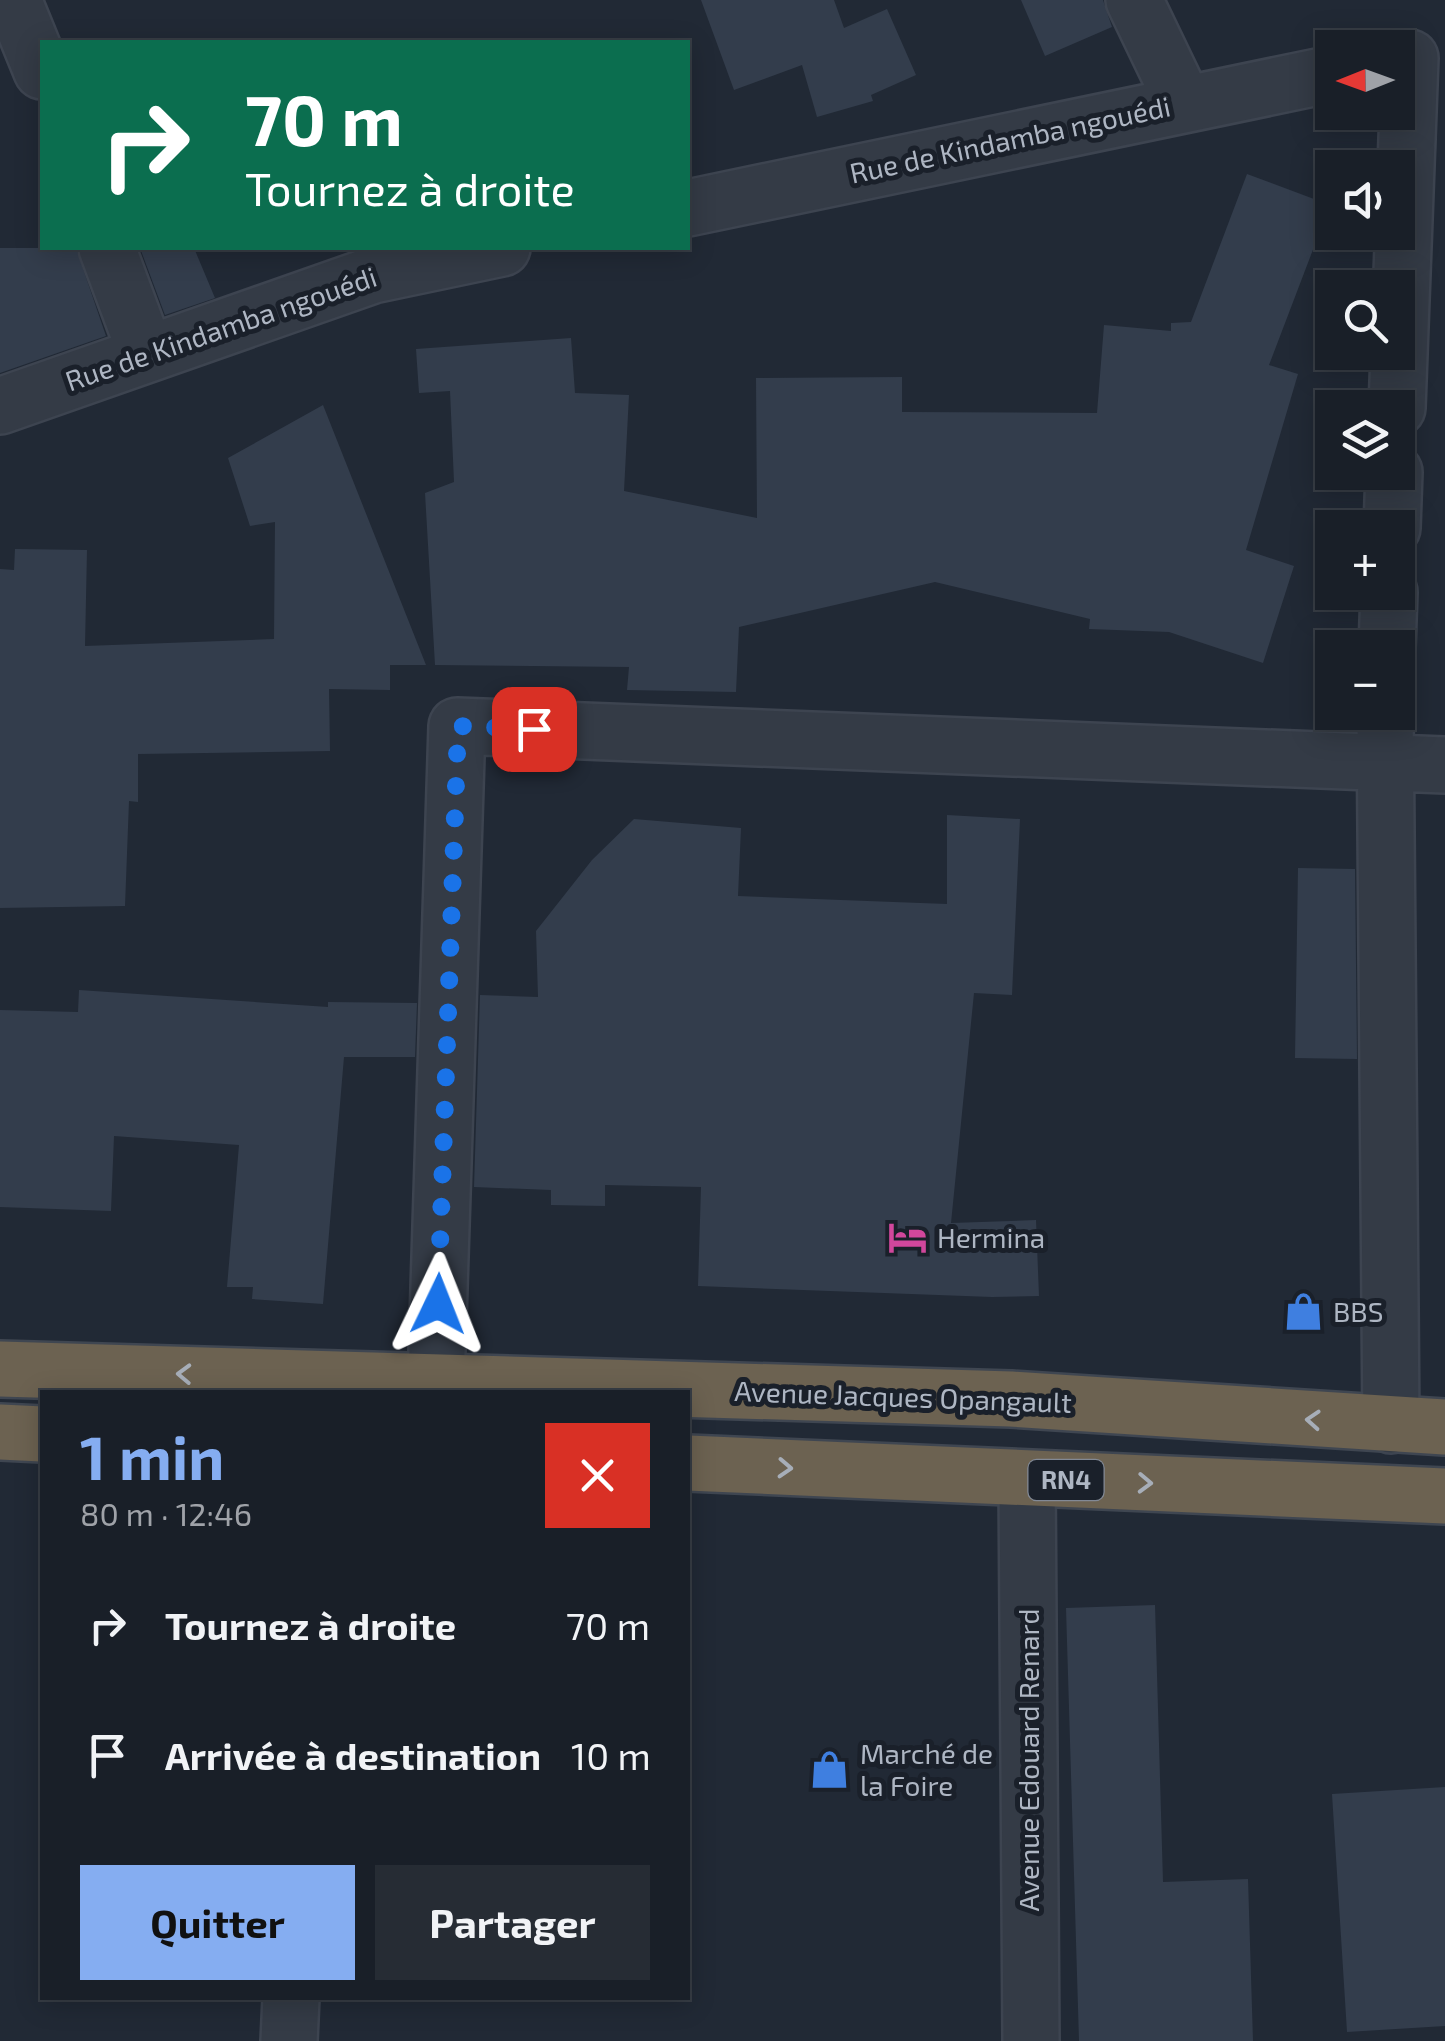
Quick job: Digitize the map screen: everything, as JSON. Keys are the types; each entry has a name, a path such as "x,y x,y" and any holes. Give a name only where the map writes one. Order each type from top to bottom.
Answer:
{"highway":[{"name":"Avenue Jacques Opangault","path":"0,1368 1011,1399 1445,1427"},
{"path":"0,1432 40,1434"},
{"name":"RN4","path":"690,1464 1445,1496"}],"street":[{"path":"13,0 40,66"},
{"path":"1134,0 1184,104"},
{"path":"1397,390 1418,57"},
{"name":"Rue de Kindamba ngouédi","path":"690,208 1315,77"},
{"path":"108,250 146,352"},
{"name":"Rue de Kindamba ngouédi","path":"0,406 373,275 492,250"},
{"path":"436,1382 458,726 1384,738 1445,765"},
{"path":"1384,738 1390,1425"},
{"name":"Avenue Edouard Renard","path":"1027,1479 1032,2041"},
{"path":"288,2041 291,2000"}],"building":[{"path":"701,0 834,0 844,28 887,9 916,75 871,95 873,101 817,117 802,65 734,90"},
{"path":"1021,0 1103,0 1112,27 1045,56"},
{"path":"1247,174 1315,199 1315,244 1269,365 1298,374 1246,550 1294,566 1263,663 1169,632 1089,629 1090,619 935,582 739,627 736,692 627,690 629,667 435,665 425,493 454,482 450,391 419,393 416,349 571,338 575,393 629,395 624,491 757,518 756,378 902,377 902,412 1097,413 1104,325 1171,331 1171,323 1191,322"},
{"path":"0,248 77,250 106,336 0,373"},
{"path":"141,250 195,250 215,298 165,315"},
{"path":"323,405 426,665 390,665 390,690 329,689 330,751 138,754 138,802 129,801 125,906 0,908 0,569 14,570 15,549 87,550 85,646 274,639 275,522 250,526 228,458"},
{"path":"947,815 1020,819 1012,995 974,993 951,1223 1036,1220 1039,1296 698,1286 701,1187 605,1185 605,1206 551,1205 551,1190 474,1187 480,995 538,997 536,931 592,860 634,819 741,828 738,896 947,904"},
{"path":"1298,868 1355,869 1357,1059 1295,1058"},
{"path":"79,990 328,1007 328,1002 417,1003 415,1057 344,1057 323,1304 252,1299 253,1287 227,1287 239,1145 114,1136 111,1211 0,1207 0,1010 78,1012"},
{"path":"1155,1605 1163,1882 1248,1879 1253,2041 1079,2041 1066,1608"},
{"path":"1445,1787 1445,2026 1347,2032 1332,1794"}],"place":[{"name":"Hermina","path":"907,1238"},
{"name":"BBS","path":"1303,1312"},
{"name":"Marché de la Foire","path":"830,1770"}],"route":[{"path":"438,1304 458,726 534,729"}]}
